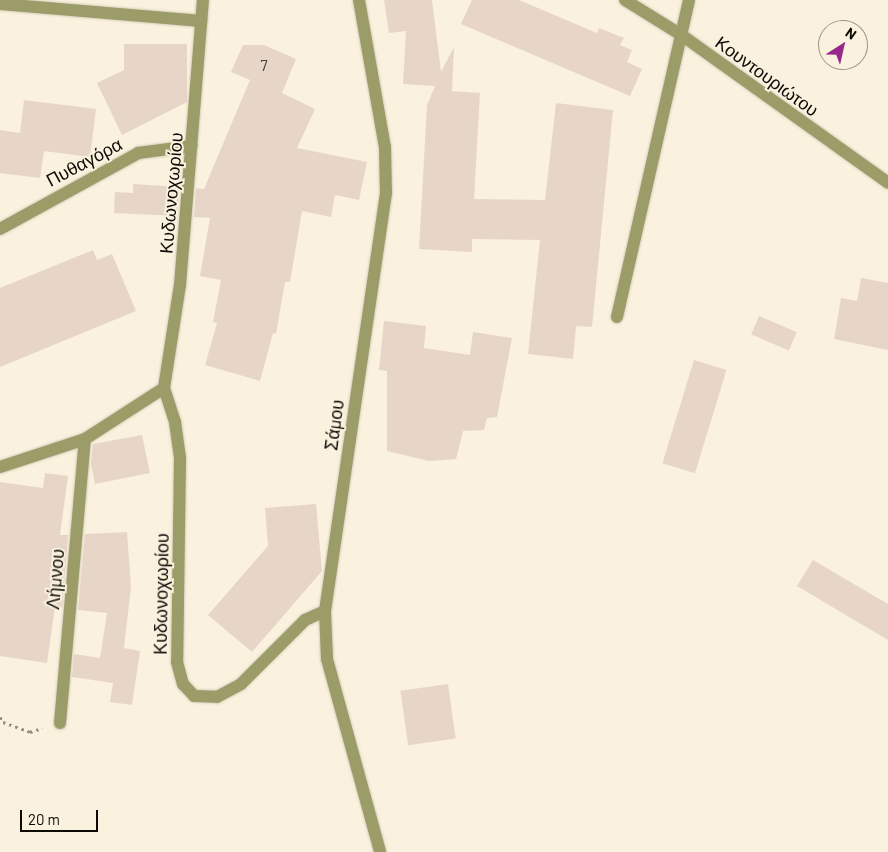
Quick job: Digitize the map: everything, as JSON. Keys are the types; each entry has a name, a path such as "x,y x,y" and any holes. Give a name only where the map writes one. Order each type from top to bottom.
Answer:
{"street":[{"name":"Κυδωνοχωρίου","path":"203,0 180,285 164,388 175,422 180,459 177,662 183,684 194,696 217,697 241,684 305,620 325,611"},
{"name":"Σάμου","path":"359,0 385,147 386,193 325,611 327,659 380,852"},
{"name":"Κουντουριώτου","path":"625,0 683,36 888,184"},
{"path":"617,317 683,36 689,0"},
{"path":"0,4 201,21"},
{"name":"Πυθαγόρα","path":"0,229 138,153 192,146"},
{"path":"0,467 86,439 164,388"},
{"name":"Λήμνου","path":"60,723 86,439"}],"path":[{"path":"0,717 3,722 30,732 60,723"}],"building":[{"path":"384,0 432,0 441,72 454,47 452,91 480,93 474,199 545,200 556,103 613,110 592,327 576,326 573,359 528,354 540,240 472,239 472,252 419,249 427,105 435,86 403,84 406,31 389,33"},
{"path":"472,0 519,0 597,33 599,28 624,38 620,45 632,50 627,62 642,69 630,96 461,24"},
{"path":"124,44 187,44 187,102 122,135 97,83 124,70"},
{"path":"243,45 264,45 296,59 282,93 315,109 297,148 367,162 359,200 335,195 331,217 302,211 290,282 285,282 276,334 273,333 260,381 205,365 217,323 213,322 221,280 200,276 210,218 194,217 196,188 204,189 250,80 231,72"},
{"path":"24,100 96,109 90,157 44,151 40,178 0,173 0,130 20,133"},
{"path":"133,184 180,187 177,216 114,213 115,192 133,193"},
{"path":"93,250 97,260 112,254 136,311 0,367 0,288"},
{"path":"861,278 888,283 888,350 834,339 841,298 857,301"},
{"path":"759,316 797,332 789,350 751,334"},
{"path":"384,321 426,326 424,348 470,355 473,332 512,338 497,417 487,418 484,430 463,431 456,459 429,461 387,451 387,371 379,370"},
{"path":"694,360 727,370 695,473 662,463"},
{"path":"142,435 150,473 95,484 91,464 93,444"},
{"path":"45,473 68,476 60,535 68,535 62,608 55,607 47,663 0,656 0,482 43,488"},
{"path":"316,504 322,571 252,652 208,615 268,546 265,508"},
{"path":"127,532 131,587 124,648 140,651 132,705 110,702 113,683 72,677 74,654 100,658 107,613 78,610 85,534"},
{"path":"813,560 888,604 888,640 797,586"},
{"path":"448,684 456,738 408,745 400,691"}]}
